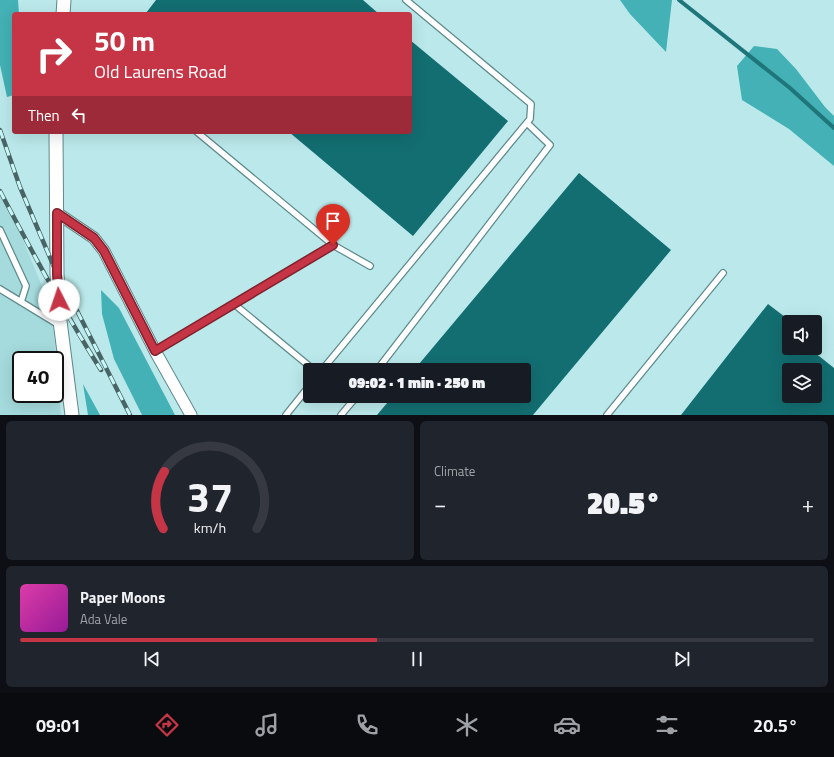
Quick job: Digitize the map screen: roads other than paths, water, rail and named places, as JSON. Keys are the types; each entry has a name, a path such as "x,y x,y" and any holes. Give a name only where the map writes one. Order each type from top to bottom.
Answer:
{"street":[{"path":"63,12 64,0"},
{"path":"56,134 57,274 60,326 72,415"},
{"path":"57,213 94,238 104,251 155,351 191,415"}],"lane":[{"path":"328,363 530,119 531,104 406,0"},
{"path":"382,363 550,145 527,123"},
{"path":"199,134 333,245 370,266"},
{"path":"0,230 26,286 21,302"},
{"path":"155,351 333,245"},
{"path":"607,415 723,273"},
{"path":"0,289 60,326"},
{"path":"234,304 306,363"},
{"path":"286,415 303,394"},
{"path":"340,415 351,403"}],"waterway":[{"path":"679,0 790,88 834,128"}],"railway":[{"path":"0,130 20,187 57,274 130,415"},
{"path":"0,191 61,304 101,370"}]}
